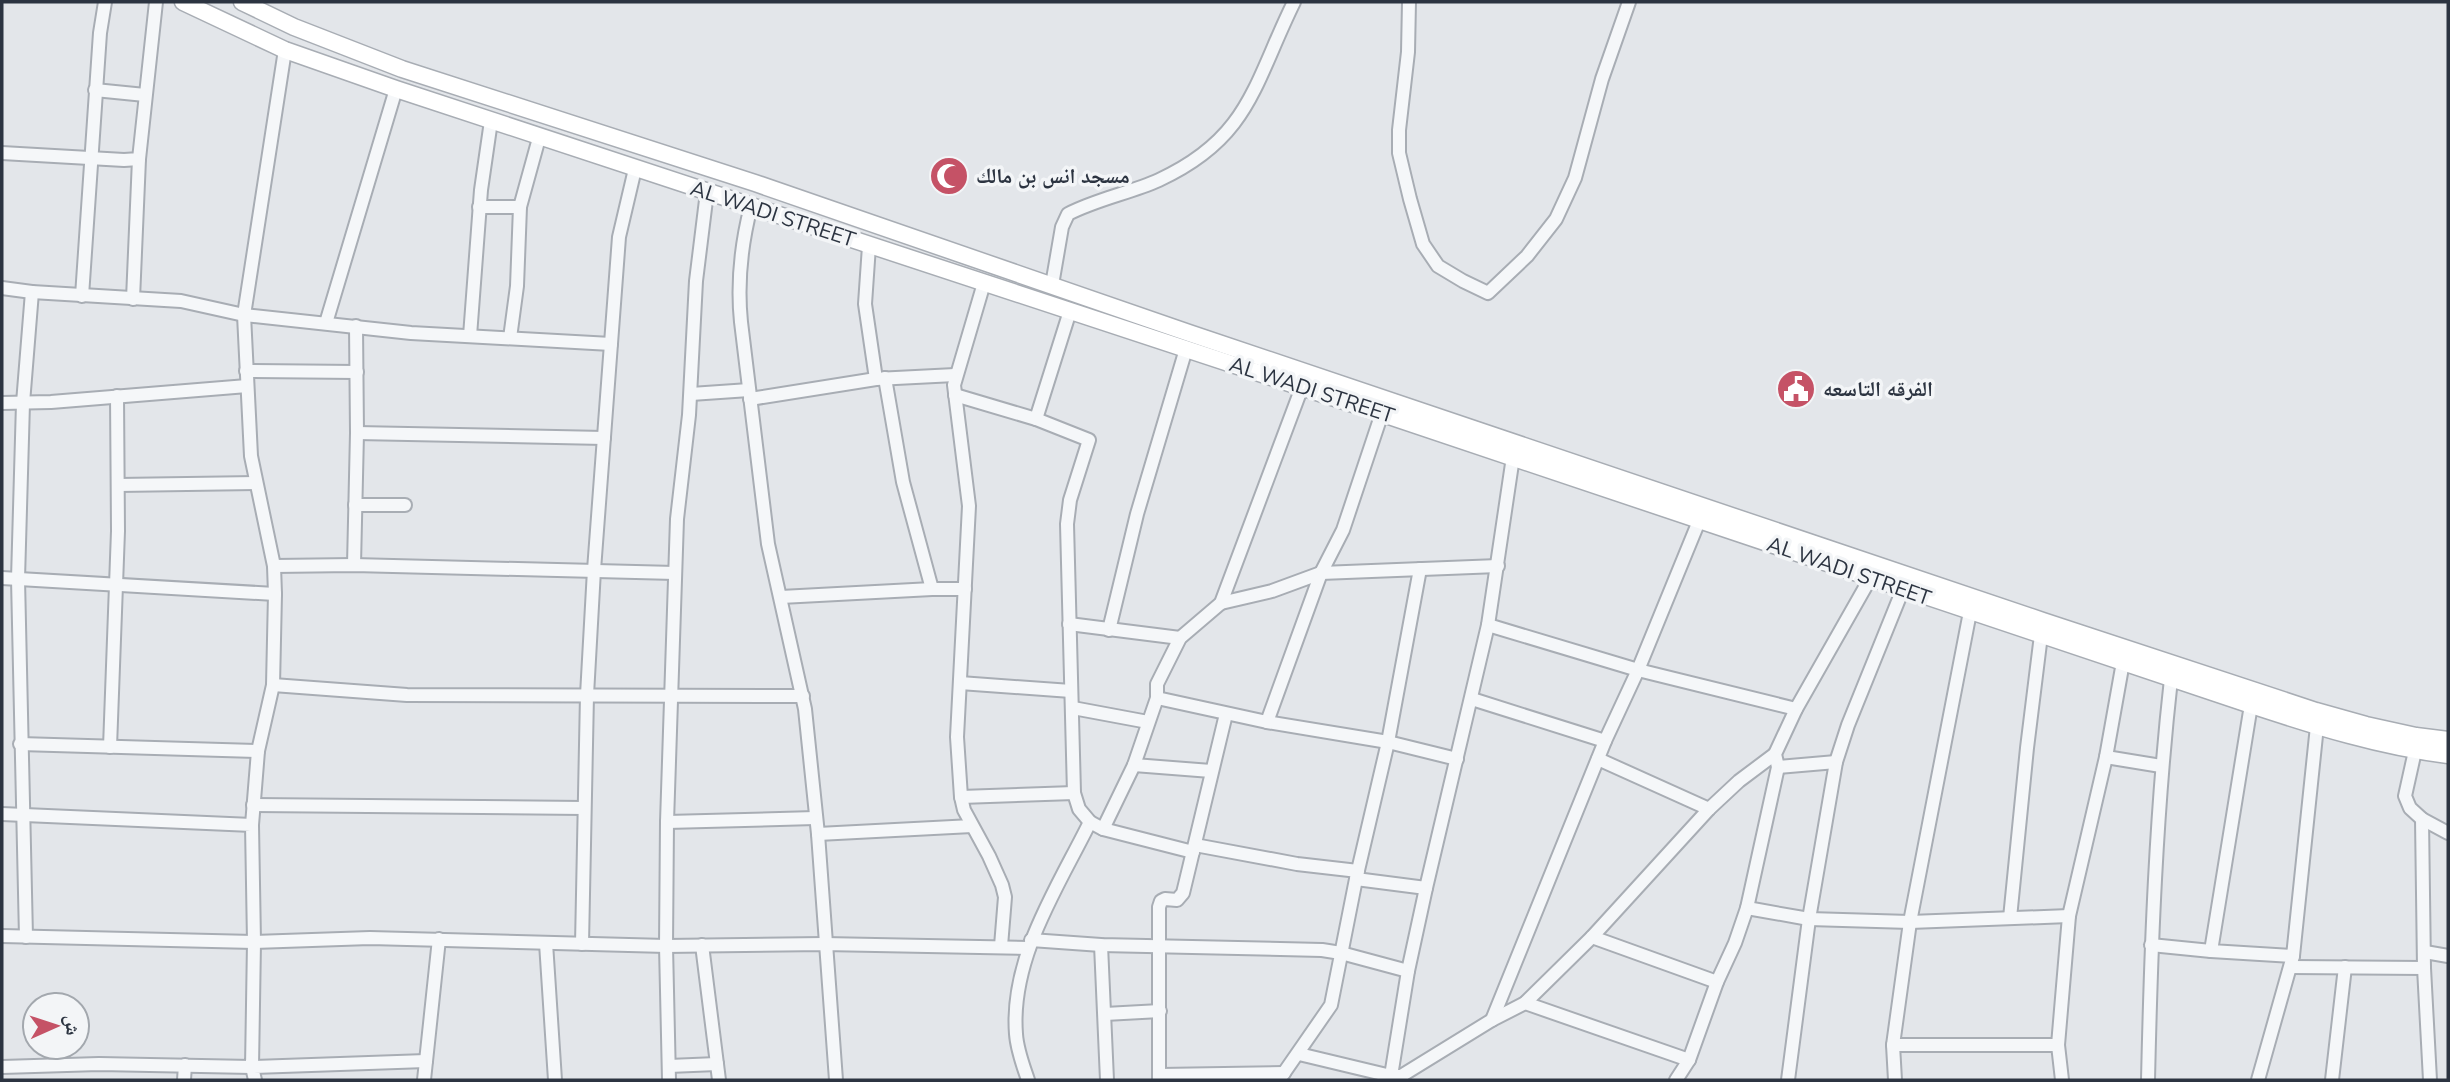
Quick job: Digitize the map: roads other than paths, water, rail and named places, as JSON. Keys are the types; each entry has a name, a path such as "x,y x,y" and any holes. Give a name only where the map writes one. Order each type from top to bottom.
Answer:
{"main road":[{"name":"AL WADI STREET","path":"183,2 285,50 539,138 1513,457 1531,455 1699,521 1970,612 2042,628 2123,662 2251,705 2317,726 2415,751 2448,755"},
{"name":"AL WADI STREET","path":"242,2 294,27 402,69 755,183 1531,455 2042,628 2366,725 2448,740"}],"street":[{"path":"82,296 95,89 105,2"},
{"path":"133,299 139,159 156,2"},
{"path":"1052,285 1062,227 1069,214 1159,180 1197,159 1227,134 1262,78 1294,2"},
{"path":"1409,2 1408,52 1399,153 1410,199 1423,244 1438,266 1488,293 1527,257 1556,219 1575,178 1595,103 1629,2"},
{"path":"255,1080 252,1067 253,805 258,751 273,685 275,594 274,566 249,444 244,314 285,50"},
{"path":"95,89 145,94"},
{"path":"326,323 396,89"},
{"path":"470,336 480,207 491,121"},
{"path":"510,338 517,286 520,207 539,138"},
{"path":"2,153 131,161 139,159"},
{"path":"582,944 587,695 594,570 619,237 635,169"},
{"path":"669,1080 666,946 669,697 679,490 691,394 696,281 707,192"},
{"path":"751,206 741,254 739,291 749,394 763,512 803,696 818,834 836,1080"},
{"path":"480,207 520,207"},
{"path":"869,246 865,304 903,482 932,589"},
{"path":"984,284 955,375 955,395 969,506 957,737 961,797 972,827 1002,885 1005,915 1001,946"},
{"path":"2,288 82,296 181,301 244,314 411,333 611,344"},
{"path":"26,937 18,579 23,403 32,292"},
{"path":"1036,419 1070,311"},
{"path":"354,565 356,326"},
{"path":"1109,630 1136,514 1186,349"},
{"path":"246,372 357,372"},
{"path":"691,394 749,394 881,379 955,375"},
{"path":"2,403 247,386"},
{"path":"1221,603 1302,387"},
{"path":"955,395 1036,419 1089,440 1068,512 1074,793 1079,809 1090,822 1103,829 1194,849 1297,864 1426,888"},
{"path":"110,747 118,485 117,396"},
{"path":"1267,722 1321,573 1342,530 1382,413"},
{"path":"357,433 604,438"},
{"path":"1396,1078 1408,971 1488,625 1513,457"},
{"path":"118,485 256,483"},
{"path":"355,505 405,505"},
{"path":"1492,1020 1605,741 1638,670 1699,521"},
{"path":"274,566 354,565 675,573"},
{"path":"1103,829 1134,765 1157,698 1159,679 1180,638 1221,603 1272,591 1321,573 1498,566"},
{"path":"1226,714 1183,894 1177,900 1161,901 1159,1078 1282,1077 1331,1005 1357,875 1388,742 1420,569"},
{"path":"2,578 275,594"},
{"path":"1676,1080 1689,1060 1747,908 1777,761 1796,709 1871,578"},
{"path":"781,597 965,589"},
{"path":"1787,1080 1809,919 1836,762 1848,725 1903,589"},
{"path":"1895,1080 1893,1045 1910,922 1970,612"},
{"path":"1069,625 1180,638"},
{"path":"1488,625 1638,670 1796,709"},
{"path":"2010,918 2042,628"},
{"path":"2062,1080 2059,1045 2069,916 2106,757 2123,662"},
{"path":"2148,1080 2151,945 2161,766 2171,679"},
{"path":"960,683 1071,691"},
{"path":"273,685 407,695 803,696"},
{"path":"1157,698 1267,722 1388,742 1457,759"},
{"path":"1472,699 1605,741"},
{"path":"2211,950 2251,705"},
{"path":"1073,708 1148,722"},
{"path":"2259,1080 2292,961 2317,726"},
{"path":"20,744 258,751"},
{"path":"2415,751 2405,796 2410,808 2422,819 2448,834"},
{"path":"2106,757 2161,766"},
{"path":"1598,759 1709,809"},
{"path":"1299,1054 1396,1078 1525,1003 1592,937 1709,809 1739,781 1777,761 1836,762"},
{"path":"1134,765 1211,771"},
{"path":"961,797 1074,793"},
{"path":"253,805 584,807"},
{"path":"2,814 253,825"},
{"path":"667,822 815,818"},
{"path":"2422,819 2424,968 2430,1080"},
{"path":"1028,1080 1019,1054 1016,1032 1018,995 1030,944 1090,822"},
{"path":"818,834 972,827"},
{"path":"1747,908 1809,919 1910,922 2069,916"},
{"path":"2,936 254,942 370,938 439,939 666,946 1159,945 1322,950 1408,971"},
{"path":"1592,937 1717,982"},
{"path":"424,1080 439,939"},
{"path":"546,943 555,1080"},
{"path":"702,945 719,1080"},
{"path":"1101,945 1107,1080"},
{"path":"2151,945 2345,967 2424,968"},
{"path":"2425,952 2448,956"},
{"path":"2332,1080 2345,967"},
{"path":"1525,1003 1689,1060"},
{"path":"1105,1014 1160,1011"},
{"path":"1893,1045 2059,1045"},
{"path":"2,1067 252,1067 426,1061"},
{"path":"669,1066 717,1064"},
{"path":"184,1080 185,1065"}],"place":[{"name":"مسجد انس بن مالك","path":"949,176"},
{"name":"الفرقه التاسعه","path":"1796,389"}]}
